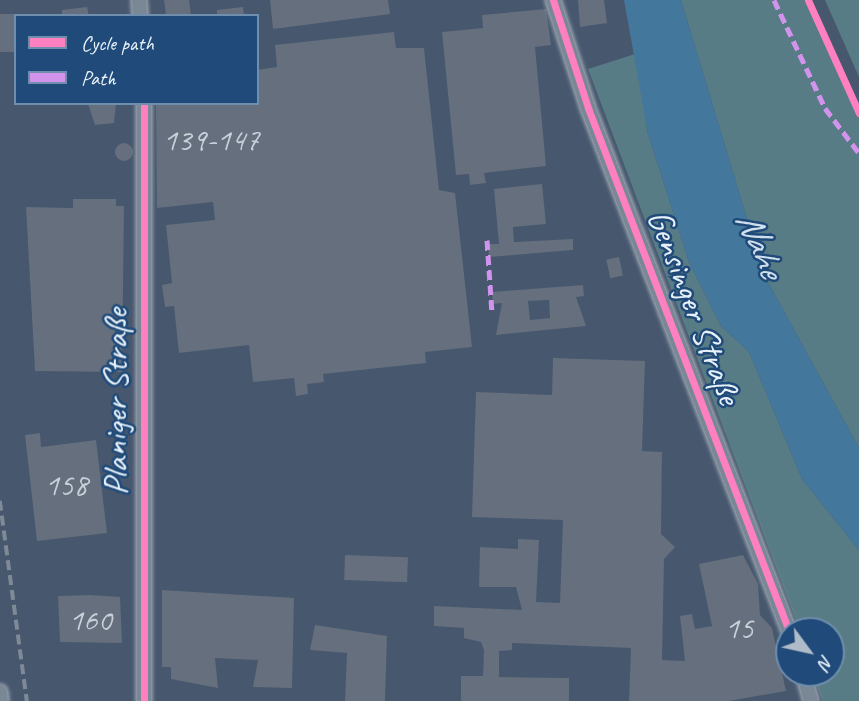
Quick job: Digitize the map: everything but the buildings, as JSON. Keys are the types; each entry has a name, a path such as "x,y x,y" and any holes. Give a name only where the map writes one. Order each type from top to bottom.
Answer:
{"street":[{"name":"Gensinger Straße","path":"553,0 588,108 784,617"},
{"name":"Planiger Straße","path":"144,105 144,701"},
{"path":"0,692 1,701"}],"green space":[{"path":"681,0 808,0 859,113 859,448 764,275"},
{"path":"825,0 859,0 859,77"},
{"path":"635,54 648,134 689,262 721,326 749,352 802,479 859,550 859,701 822,701 818,687 845,687 845,617 795,617 588,69"}],"water":[{"path":"624,0 681,0 764,275 859,448 859,550 802,479 749,352 721,326 689,262 648,134"}],"railway":[{"path":"0,501 27,701"}],"marked path":[{"path":"774,0 825,108 859,153"},
{"path":"487,240 492,313"}],"cycle path":[{"path":"553,0 588,108 784,617"},
{"path":"808,0 859,113"},
{"path":"144,105 144,701"}],"water label":[{"name":"Nahe","path":"760,244"}]}
